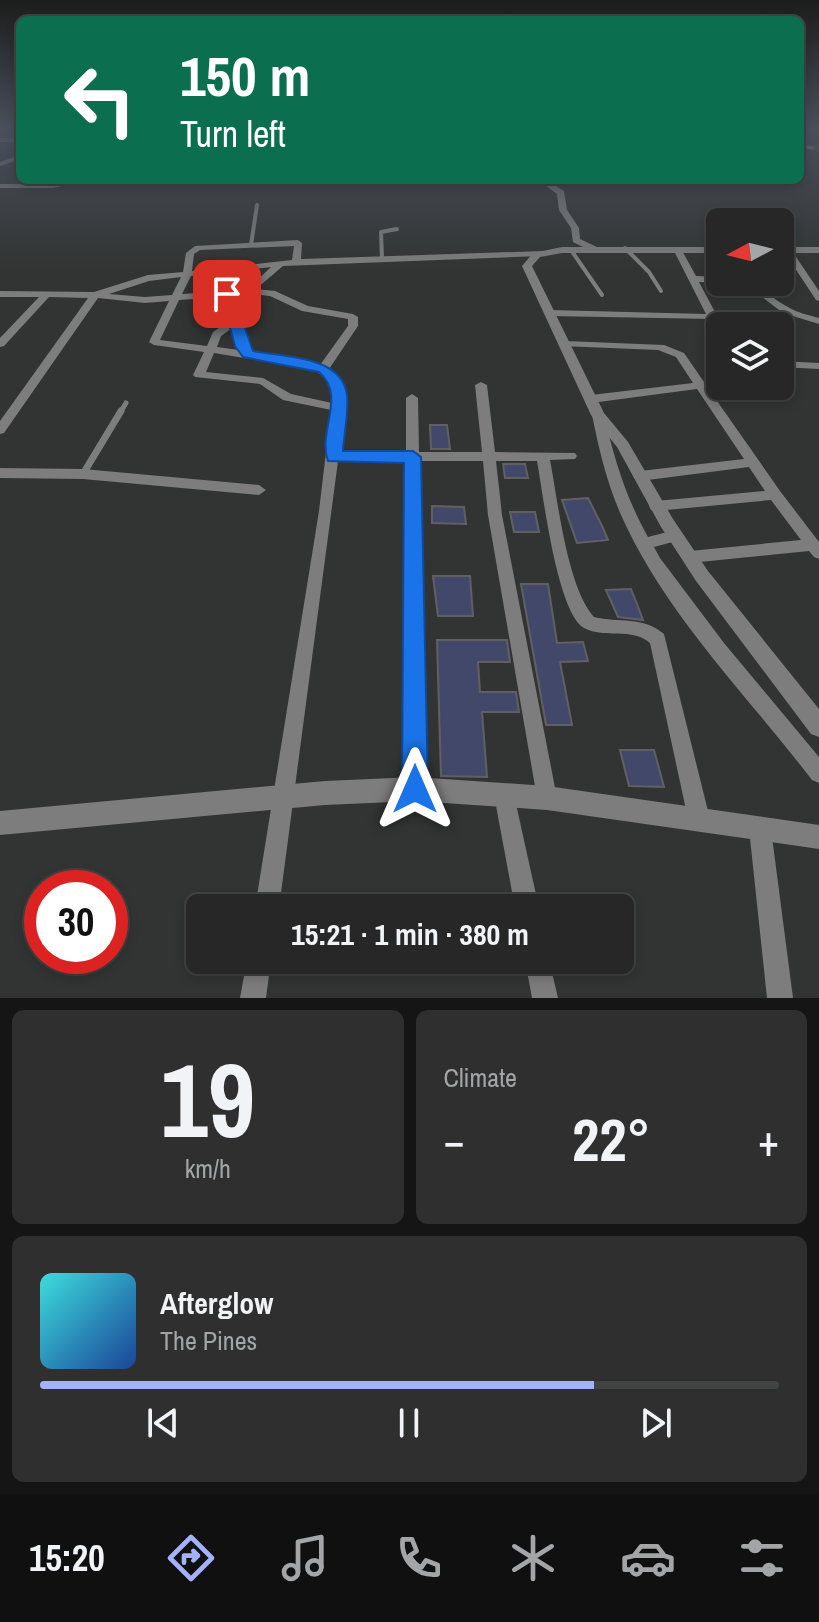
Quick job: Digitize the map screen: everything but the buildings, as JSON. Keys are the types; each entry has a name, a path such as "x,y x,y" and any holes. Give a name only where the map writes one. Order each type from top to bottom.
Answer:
{"street":[{"path":"0,186 22,184"},
{"path":"547,184 561,193 563,210 575,228 576,240 594,249"},
{"path":"269,894 334,457 338,386 323,369 248,354 154,342 177,299 187,274 190,253 194,249 298,243 296,262"},
{"path":"0,430 95,295 134,280 296,262 625,248 706,252"},
{"path":"550,313 709,317 711,314 677,249"},
{"path":"794,250 819,250"},
{"path":"540,253 531,258 527,266 598,415 606,467 645,544 710,643 819,773"},
{"path":"235,292 256,286 280,264"},
{"path":"794,264 819,298"},
{"path":"693,279 706,279"},
{"path":"235,292 235,321 242,346 248,354"},
{"path":"0,294 177,299 235,292 272,293 305,309 353,317 353,326 323,369"},
{"path":"0,344 46,295"},
{"path":"766,296 786,311 819,321"},
{"path":"235,321 217,334 198,371 203,377 263,381 287,397 338,408"},
{"path":"565,344 669,348 680,355 775,495 816,549"},
{"path":"794,365 819,366"},
{"path":"481,385 495,515 547,798"},
{"path":"591,399 706,387"},
{"path":"412,398 415,789"},
{"path":"598,415 623,445 675,536 819,726"},
{"path":"543,456 569,590 580,617 591,623 639,627 651,631 658,639 699,819"},
{"path":"334,457 570,456"},
{"path":"640,476 754,462"},
{"path":"0,473 83,474 259,490"},
{"path":"656,506 775,495"},
{"path":"645,544 675,536"},
{"path":"690,557 816,549"},
{"path":"0,823 285,796 415,789 547,798 819,837"},
{"path":"504,795 524,894"},
{"path":"760,829 780,998"},
{"path":"253,998 257,974"},
{"path":"540,974 545,998"}],"lane":[{"path":"251,245 257,205"},
{"path":"382,258 381,232 397,229"},
{"path":"625,248 649,272 661,291"},
{"path":"571,250 602,295"},
{"path":"83,474 126,403"}],"route":[{"path":"227,294 242,346 248,354 255,358 323,369 334,378 339,395 334,457 413,457 415,789"}]}
